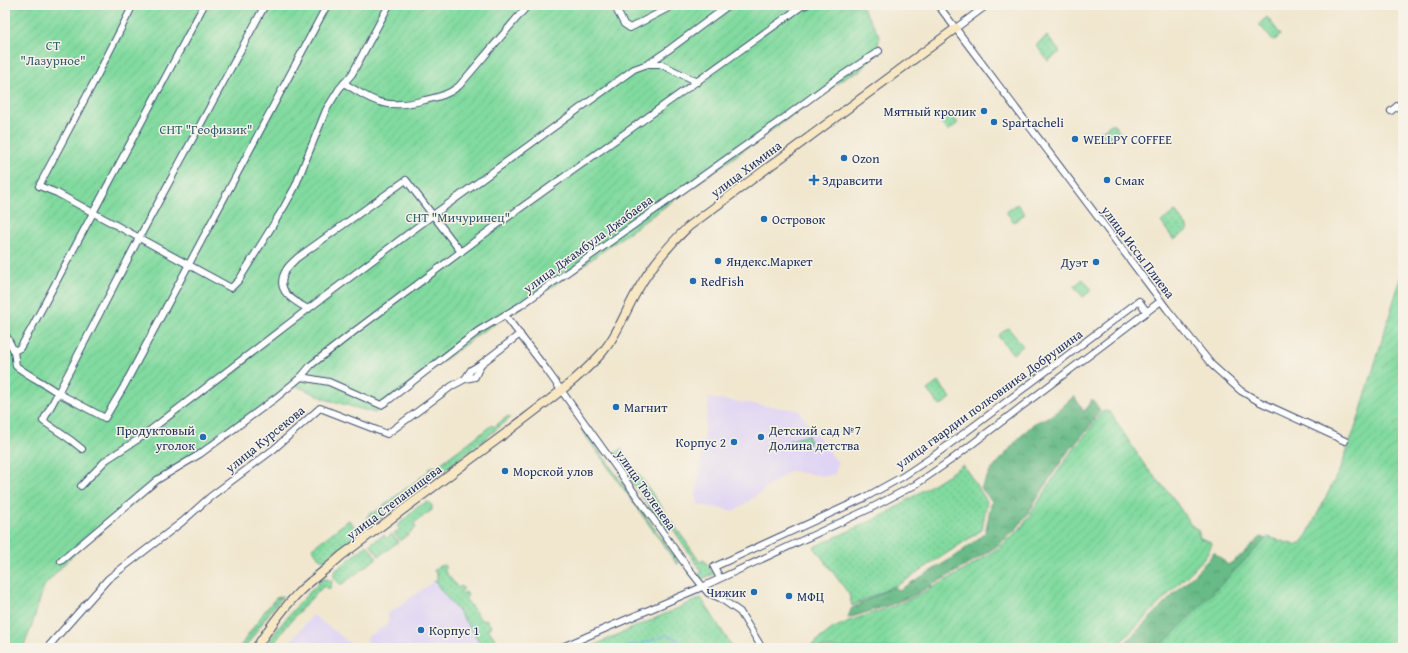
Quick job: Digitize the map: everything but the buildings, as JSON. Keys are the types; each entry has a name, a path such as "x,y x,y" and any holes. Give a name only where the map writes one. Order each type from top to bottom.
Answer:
{"street":[{"path":"133,5 39,186 57,193 188,266 231,288 239,280 284,208 295,187 326,110 358,65 389,5"},
{"path":"14,351 20,348 31,329 204,5"},
{"path":"82,449 72,440 43,421 139,238 265,5"},
{"path":"5,332 14,351 16,366 58,393 104,418 123,388 327,5"},
{"path":"344,83 366,97 388,105 409,104 444,96 459,86 528,5"},
{"path":"614,5 624,24 630,28 672,5"},
{"path":"81,486 106,460 140,438 433,215 634,69 648,64 729,5"},
{"path":"61,561 158,480 200,454 245,422 278,397 301,377 311,365 461,252 802,6 806,5"},
{"name":"улица Иссы Плиева","path":"938,5 1161,300 1212,365 1240,391 1293,418 1345,441"},
{"name":"улица Химина","path":"560,390 590,366 601,354 619,326 636,293 653,267 671,243 688,227 986,5"},
{"name":"улица Джамбула Джабаева","path":"301,377 329,382 381,405 401,392 478,331 525,303 835,80 879,51"},
{"path":"648,64 660,64 698,82"},
{"path":"1391,111 1403,101"},
{"path":"308,309 299,304 284,291 282,281 286,270 297,258 406,180 461,252"},
{"name":"улица гвардии полковника Добрушина","path":"560,648 702,587 881,503 915,485 958,455 1161,300"},
{"name":"улица гвардии полковника Добрушина","path":"720,578 714,567 864,498 917,468 1048,371 1139,301 1147,312"},
{"name":"улица Тюленева","path":"505,315 702,587 708,593 720,598 740,612 762,648"},
{"name":"улица Курсекова","path":"47,648 108,579 182,522 210,497 274,449 320,408 387,434 452,386 464,379 475,377 481,364 520,334"},
{"name":"улица Степанищева","path":"256,648 270,626 301,591 341,556 450,475 560,390"}],"shaded area":[{"name":"Детский сад №7 Долина детства","path":"709,398 798,410 838,463 835,474 826,476 790,471 735,511 699,505 696,496"},
{"path":"434,581 459,612 484,648 367,648 371,644 366,640 370,634 373,634 389,622 388,614"},
{"path":"313,615 357,648 285,648"}],"green space":[{"path":"5,5 861,5 879,35 878,49 859,72 850,74 575,271 480,333 375,413 328,400 292,384 172,473 90,539 44,586 23,648 5,648"},
{"path":"1267,17 1281,35 1273,41 1259,24"},
{"path":"1047,36 1060,52 1048,61 1036,45"},
{"path":"950,113 958,123 948,131 940,121"},
{"path":"1113,123 1120,133 1108,142 1100,132"},
{"path":"1017,204 1025,214 1014,222 1006,212"},
{"path":"1175,211 1189,229 1174,240 1161,222"},
{"path":"1403,270 1403,648 1159,648 1268,537 1295,545 1304,541 1341,467 1358,420"},
{"path":"1083,279 1092,290 1083,297 1074,286"},
{"path":"1008,328 1023,346 1013,354 998,336"},
{"path":"938,382 951,398 940,406 927,390"},
{"path":"1074,396 1084,412 1092,399 1100,410 1087,430 1067,453 1017,528 997,546 964,567 916,594 890,605 848,618 851,609 894,586 899,590 956,556 985,533 992,501 981,488 990,472 1033,424 1050,416"},
{"path":"1101,412 1110,412 1145,466 1171,495 1191,525 1198,530 1200,538 1211,542 1212,544 1205,558 1115,648 808,648 832,629 849,621 894,606 918,595 965,570 998,548 1019,530 1069,455 1088,432"},
{"path":"508,416 510,418 479,444 377,521 368,520 367,517 370,513 375,512 428,472 430,467 436,467 492,425 494,427"},
{"path":"583,428 679,563 678,564 581,429"},
{"path":"808,435 810,443 791,449 788,441"},
{"path":"621,449 700,562 704,560 714,574 701,579 697,575 702,572 673,529 669,531 658,519 613,455"},
{"path":"963,465 987,501 982,530 903,582 852,606 849,594 814,547 884,515"},
{"path":"427,502 432,506 432,510 414,523 416,528 400,541 394,533 400,529 397,526 418,507"},
{"path":"349,520 360,533 324,560 319,558 312,548"},
{"path":"392,534 398,542 379,556 370,544 384,535 386,539"},
{"path":"1261,537 1276,544 1289,558 1155,648 1120,648 1209,559 1214,552 1228,565 1241,556"},
{"path":"367,545 377,558 341,585 334,578 334,572"},
{"path":"444,565 447,568 444,570 458,588 461,586 464,589 460,591 462,594 466,592 468,596 465,598 482,621 486,619 491,626 488,629 502,648 484,648 434,581 437,581 437,572 434,572 435,569"},
{"path":"323,579 332,581 331,587 328,589 324,586 309,600 271,648 264,648 292,612"},
{"path":"283,596 269,613 245,648 239,648 276,598"},
{"path":"701,598 733,648 588,648"}],"waterway":[{"path":"622,648 630,645 641,644 667,635 678,640 680,648"}],"place":[{"name":"Мятный кролик","path":"984,111"},
{"name":"Spartacheli","path":"994,122"},
{"name":"WELLPY COFFEE","path":"1075,139"},
{"name":"Ozon","path":"844,158"},
{"name":"Здравсити","path":"814,180"},
{"name":"Смак","path":"1107,180"},
{"name":"Островок","path":"764,219"},
{"name":"Яндекс.Маркет","path":"718,261"},
{"name":"Дуэт","path":"1096,262"},
{"name":"RedFish","path":"693,281"},
{"name":"Магнит","path":"616,407"},
{"name":"Продуктовый уголок","path":"203,437"},
{"name":"Детский сад №7 Долина детства","path":"761,437"},
{"name":"Корпус 2","path":"734,442"},
{"name":"Морской улов","path":"505,471"},
{"name":"Чижик","path":"754,592"},
{"name":"МФЦ","path":"789,596"},
{"name":"Корпус 1","path":"421,630"}],"park label":[{"name":"СТ \"Лазурное\"","path":"53,52"},
{"name":"СНТ \"Геофизик\"","path":"206,129"},
{"name":"СНТ \"Мичуринец\"","path":"458,217"}]}
